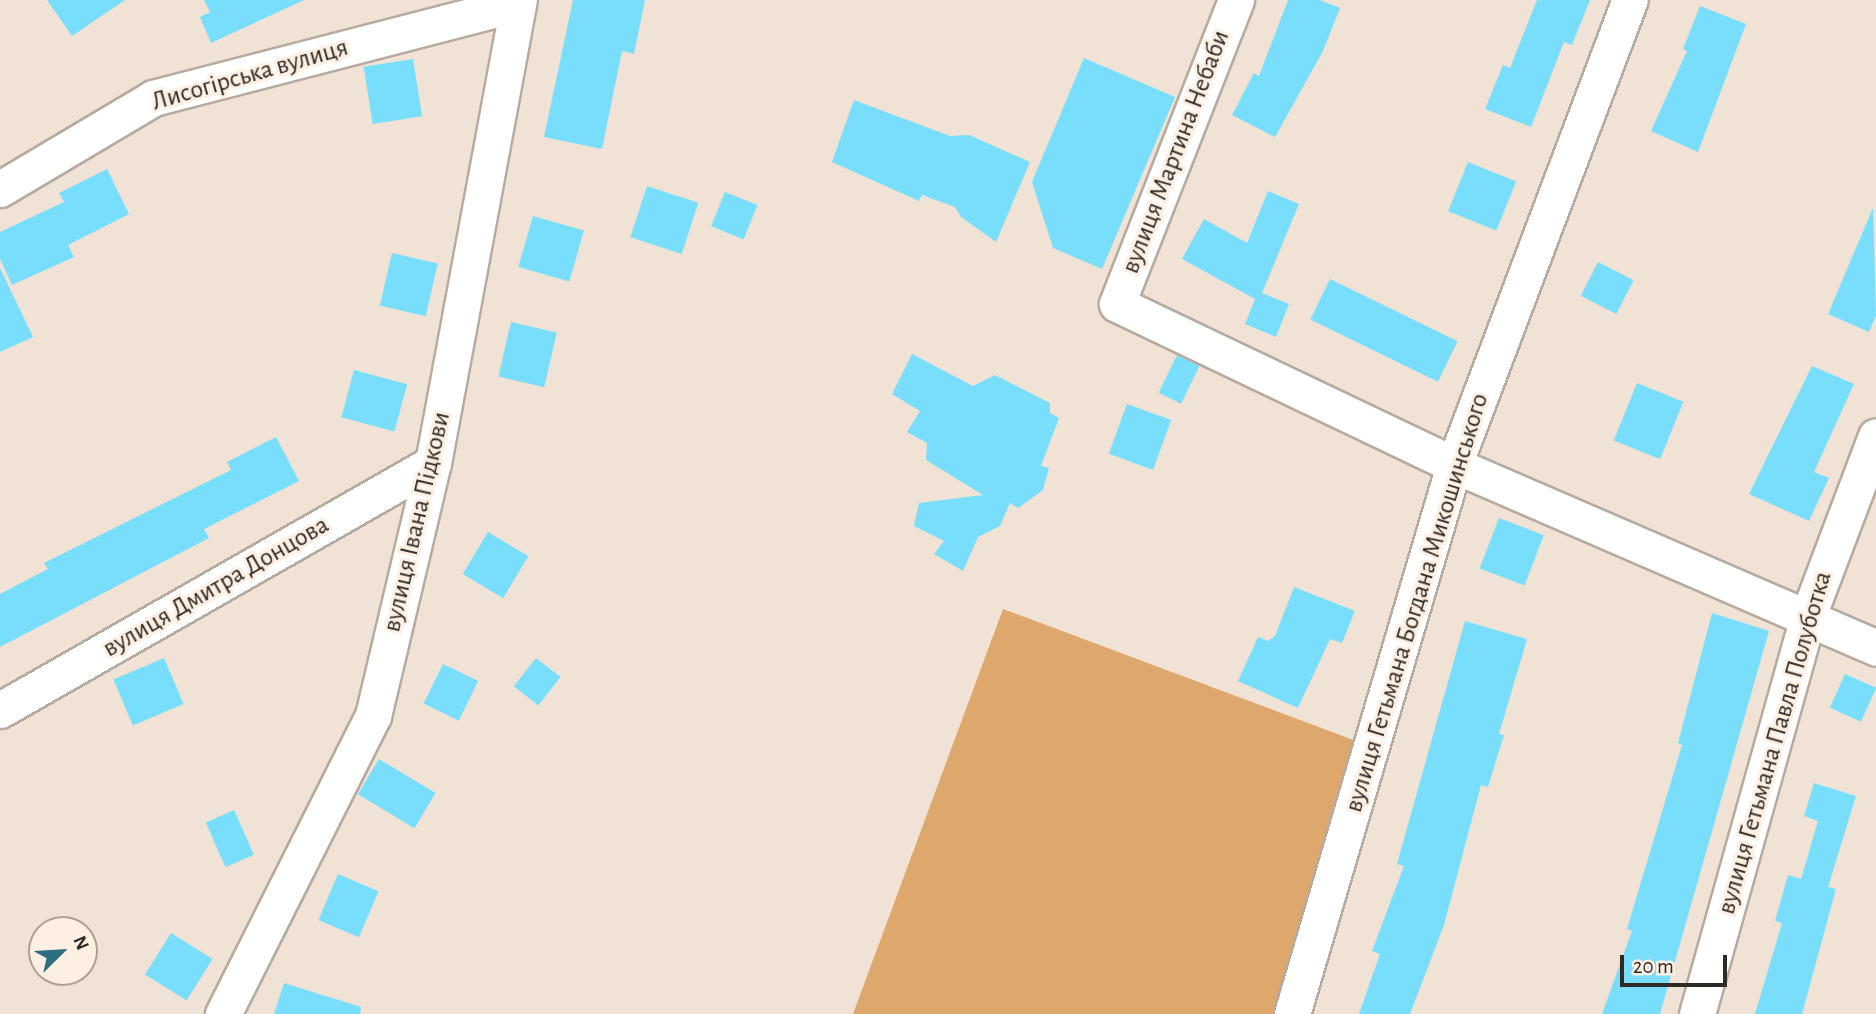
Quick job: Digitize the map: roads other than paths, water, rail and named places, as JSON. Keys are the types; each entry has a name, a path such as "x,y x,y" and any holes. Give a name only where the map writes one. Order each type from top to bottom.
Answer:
{"street":[{"name":"вулиця Мартина Небаби","path":"1236,0 1117,304 1454,465"},
{"name":"вулиця Гетьмана Богдана Микошинського","path":"1292,1014 1454,465 1630,0"},
{"name":"Лисогірська вулиця","path":"0,189 153,98 517,1"},
{"name":"вулиця Івана Підкови","path":"223,1014 373,716 433,463 517,1"},
{"name":"вулиця Гетьмана Павла Полуботка","path":"1697,1014 1808,616 1876,436"},
{"name":"вулиця Дмитра Донцова","path":"0,710 433,463"},
{"path":"1454,465 1808,616 1876,648"}]}
